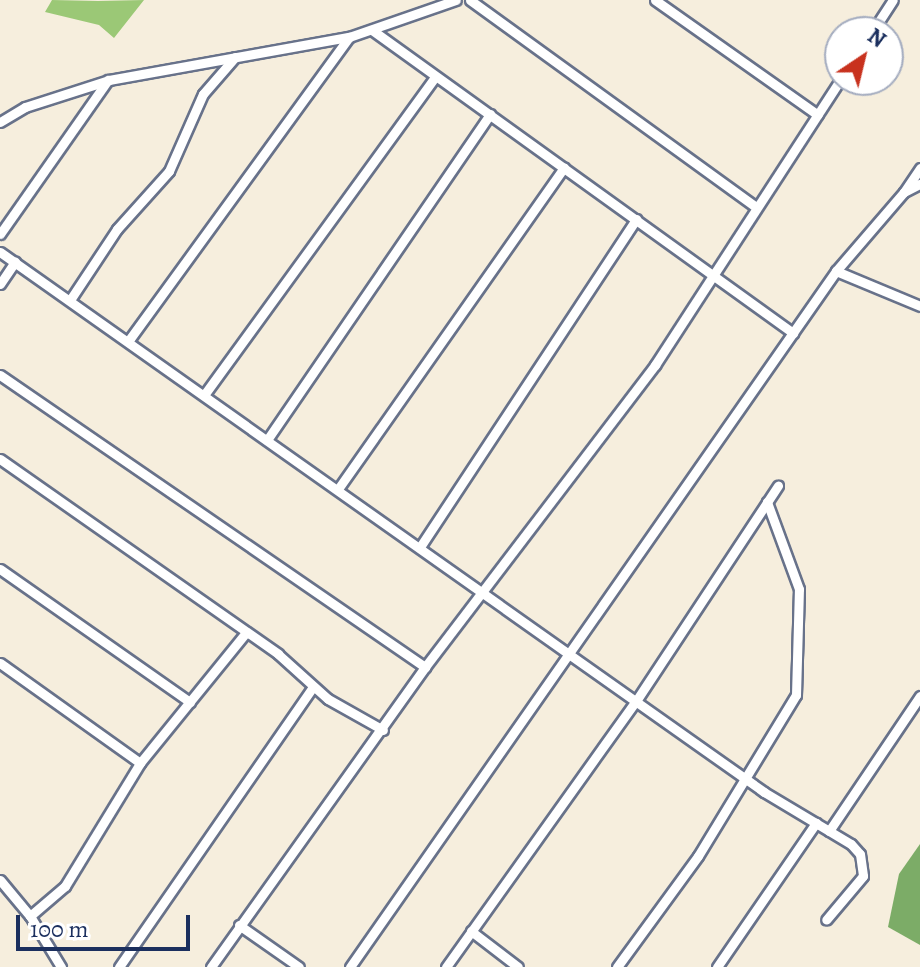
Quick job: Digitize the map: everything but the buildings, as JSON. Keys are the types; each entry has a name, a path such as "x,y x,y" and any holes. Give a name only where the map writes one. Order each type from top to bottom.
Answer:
{"street":[{"path":"2,117 109,80 349,37 456,0"},
{"path":"470,0 756,207"},
{"path":"655,0 818,115"},
{"path":"372,30 434,78 490,114 793,333"},
{"path":"129,340 349,37"},
{"path":"70,300 117,229 169,171 203,94 235,56"},
{"path":"204,395 434,78"},
{"path":"0,234 109,80"},
{"path":"211,967 425,667 485,593 655,365 712,272 830,96"},
{"path":"267,440 490,114"},
{"path":"338,489 564,167"},
{"path":"350,967 836,271 904,192 920,168"},
{"path":"904,192 920,184"},
{"path":"420,547 636,219"},
{"path":"0,252 129,340 569,655 747,778 851,844 864,864 860,881 826,920"},
{"path":"0,284 15,262"},
{"path":"836,271 920,306"},
{"path":"0,375 425,667"},
{"path":"0,459 244,635 278,654 312,688 383,730"},
{"path":"446,967 636,701 778,486"},
{"path":"617,967 747,778 790,709 798,684 799,589 767,502"},
{"path":"0,569 190,702"},
{"path":"30,916 65,886 140,763 244,635"},
{"path":"0,663 140,763"},
{"path":"119,967 312,688"},
{"path":"829,831 920,696"},
{"path":"717,967 816,823"},
{"path":"3,884 30,916 61,967"},
{"path":"239,925 299,967"},
{"path":"471,931 518,967"}],"green space":[{"path":"52,0 144,0 114,38 99,25 45,12"},
{"path":"920,844 920,945 888,927 899,874"}]}
